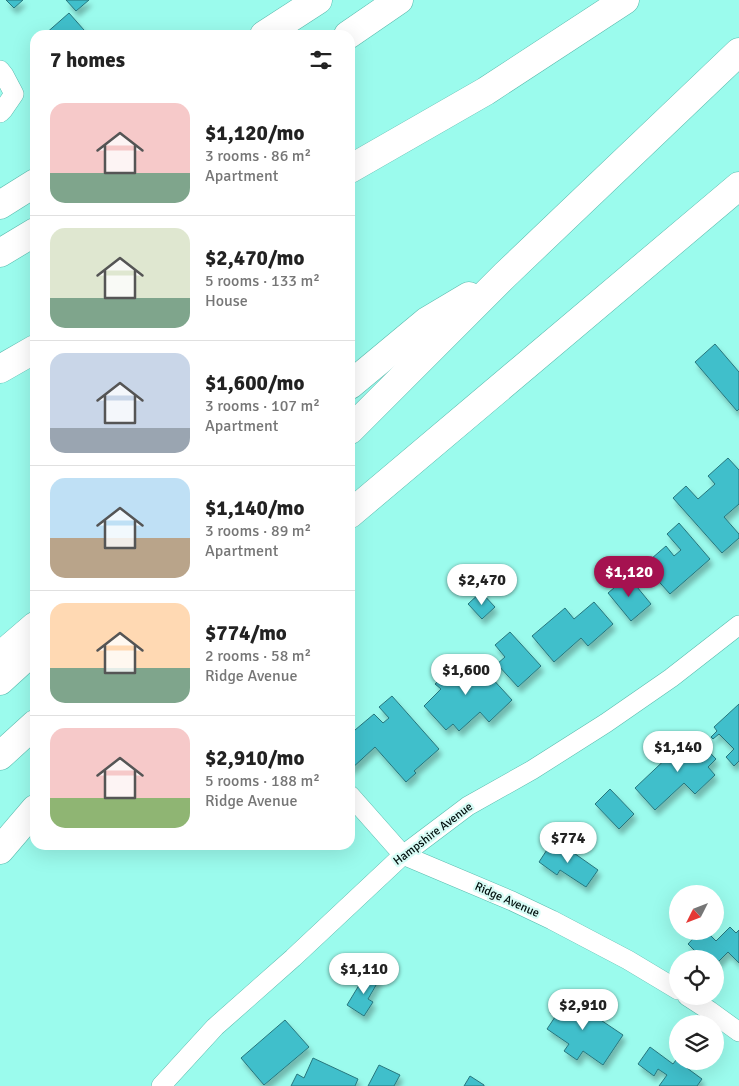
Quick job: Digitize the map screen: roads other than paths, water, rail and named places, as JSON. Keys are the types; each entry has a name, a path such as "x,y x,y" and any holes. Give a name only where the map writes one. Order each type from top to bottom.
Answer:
{"highway":[{"path":"272,30 318,0"},
{"path":"355,30 400,0"},
{"path":"355,166 486,91 625,0"},
{"path":"355,425 505,275 739,52"},
{"path":"0,205 30,186"},
{"path":"355,510 739,186"},
{"path":"0,253 30,235"},
{"path":"355,381 428,321 505,275"},
{"path":"0,369 30,352"},
{"path":"0,656 30,630"},
{"path":"0,681 30,654"},
{"path":"0,756 30,729"},
{"path":"0,826 30,799"},
{"path":"0,850 30,815"}],"street":[{"path":"0,70 14,94 0,113"},
{"name":"Hampshire Avenue","path":"161,1086 214,1027 293,958 403,855 468,806 532,770 606,723 671,678 739,626"},
{"name":"Ridge Avenue","path":"355,801 403,855 552,920 628,960 669,985"},
{"path":"701,1005 739,1032"}]}
